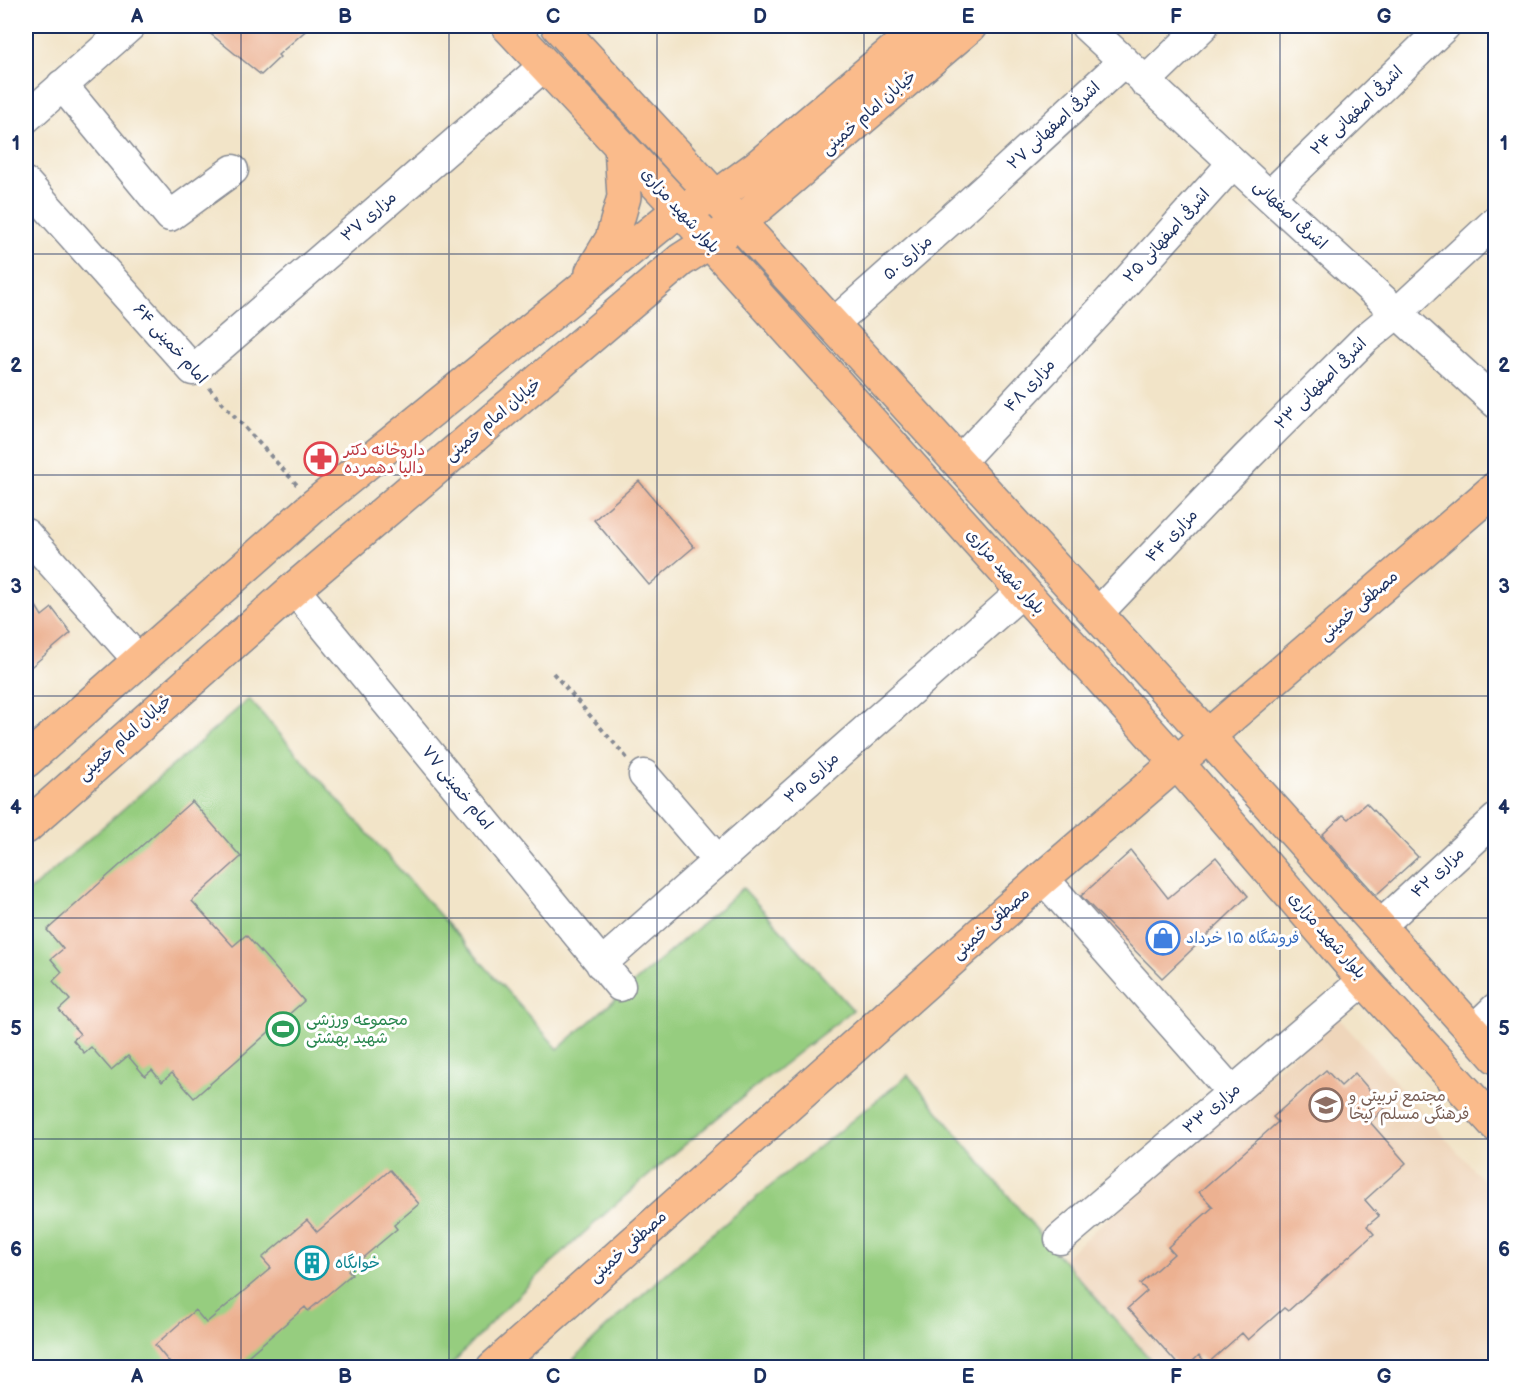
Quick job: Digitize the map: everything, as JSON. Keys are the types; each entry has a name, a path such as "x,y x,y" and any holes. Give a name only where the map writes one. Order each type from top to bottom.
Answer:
{"main road":[{"name":"بلوار شهید مزاری","path":"508,26 680,209 1177,763 1364,980 1496,1125"},
{"path":"558,26 959,462 1496,1057"},
{"name":"خیابان امام خمینی","path":"26,761 315,505 680,209 716,197 757,167 924,26"},
{"name":"خیابان امام خمینی","path":"26,827 294,589 681,260 739,223 970,26"},
{"path":"582,288 612,239 624,197 621,146"},
{"name":"مصطفی خمینی","path":"493,1368 1043,878 1496,488"}],"street":[{"path":"26,118 130,26"},
{"name":"اشرفی اصفهانی","path":"1086,26 1496,403"},
{"path":"1145,82 1203,26"},
{"name":"اشرفی اصفهانی ۲۴","path":"1269,196 1445,26"},
{"name":"اشرفی اصفهانی ۲۷","path":"984,190 1124,61"},
{"name":"مزاری ۳۷","path":"193,370 545,65"},
{"path":"62,86 170,216 233,170"},
{"name":"اشرفی اصفهانی ۲۵","path":"1101,310 1233,163"},
{"name":"امام خمینی ۶۴","path":"26,183 193,370"},
{"name":"مزاری ۵۰","path":"832,325 984,190"},
{"name":"اشرفی اصفهانی ۲۳","path":"1247,457 1365,339 1397,313 1496,220"},
{"name":"مزاری ۴۸","path":"959,462 1101,310"},
{"name":"مزاری ۴۴","path":"1096,615 1247,457"},
{"path":"26,534 139,661"},
{"name":"امام خمینی ۷۷","path":"294,589 611,975"},
{"name":"مزاری ۳۵","path":"611,975 718,861 1023,591"},
{"path":"644,774 718,861"},
{"name":"مزاری ۴۲","path":"1380,927 1496,819"},
{"path":"1043,878 1232,1092"},
{"name":"مزاری ۳۳","path":"1060,1239 1364,980"},
{"path":"1472,1031 1496,1008"}],"path":[{"name":"امام خمینی ۶۴","path":"193,370 315,505"},
{"path":"553,673 637,770 644,774"}],"shaded area":[{"name":"مجتمع تربیتی و فرهنگی مسلم کیخا","path":"1337,1016 1495,1194 1495,1367 1157,1367 1062,1259"}],"green space":[{"name":"مجموعه ورزشی شهید بهشتی","path":"249,699 558,1049 743,888 853,1010 643,1180 543,1271 449,1367 26,1367 26,894"},
{"path":"908,1075 1045,1240 1157,1367 565,1368 647,1290 690,1253"}],"building":[{"path":"201,26 311,26 278,55 280,57 261,75"},
{"path":"639,481 694,547 649,585 594,520"},
{"path":"26,590 42,616 52,608 71,633 26,671"},
{"path":"192,801 241,857 192,901 233,946 246,935 304,1001 194,1098 172,1073 162,1082 152,1070 145,1076 128,1056 111,1070 91,1047 84,1053 73,1040 80,1034 59,1010 70,1000 53,981 62,972 51,959 63,949 47,930"},
{"path":"1366,803 1418,857 1376,895 1322,835 1343,815 1348,819"},
{"name":"فروشگاه ۱۵ خرداد","path":"1131,851 1168,898 1216,857 1248,896 1162,978 1081,896"},
{"path":"1326,1070 1341,1086 1355,1073 1385,1108 1370,1122 1406,1163 1365,1200 1379,1216 1367,1226 1374,1234 1288,1311 1284,1308 1248,1340 1242,1333 1207,1364 1199,1355 1186,1368 1181,1368 1128,1308 1147,1291 1140,1284 1174,1254 1168,1247 1213,1207 1199,1192 1278,1122 1273,1117"},
{"name":"خوابگاه","path":"390,1170 419,1204 394,1225 397,1229 348,1270 352,1274 308,1311 305,1307 234,1368 174,1368 155,1345 195,1310 206,1323 271,1268 262,1258 307,1220 317,1232"}],"place":[{"name":"داروخانه دکتر دالیا دهمرده","path":"321,459"},
{"name":"فروشگاه ۱۵ خرداد","path":"1163,938"},
{"name":"مجموعه ورزشی شهید بهشتی","path":"283,1029"},
{"name":"مجتمع تربیتی و فرهنگی مسلم کیخا","path":"1326,1105"},
{"name":"خوابگاه","path":"312,1263"}]}
